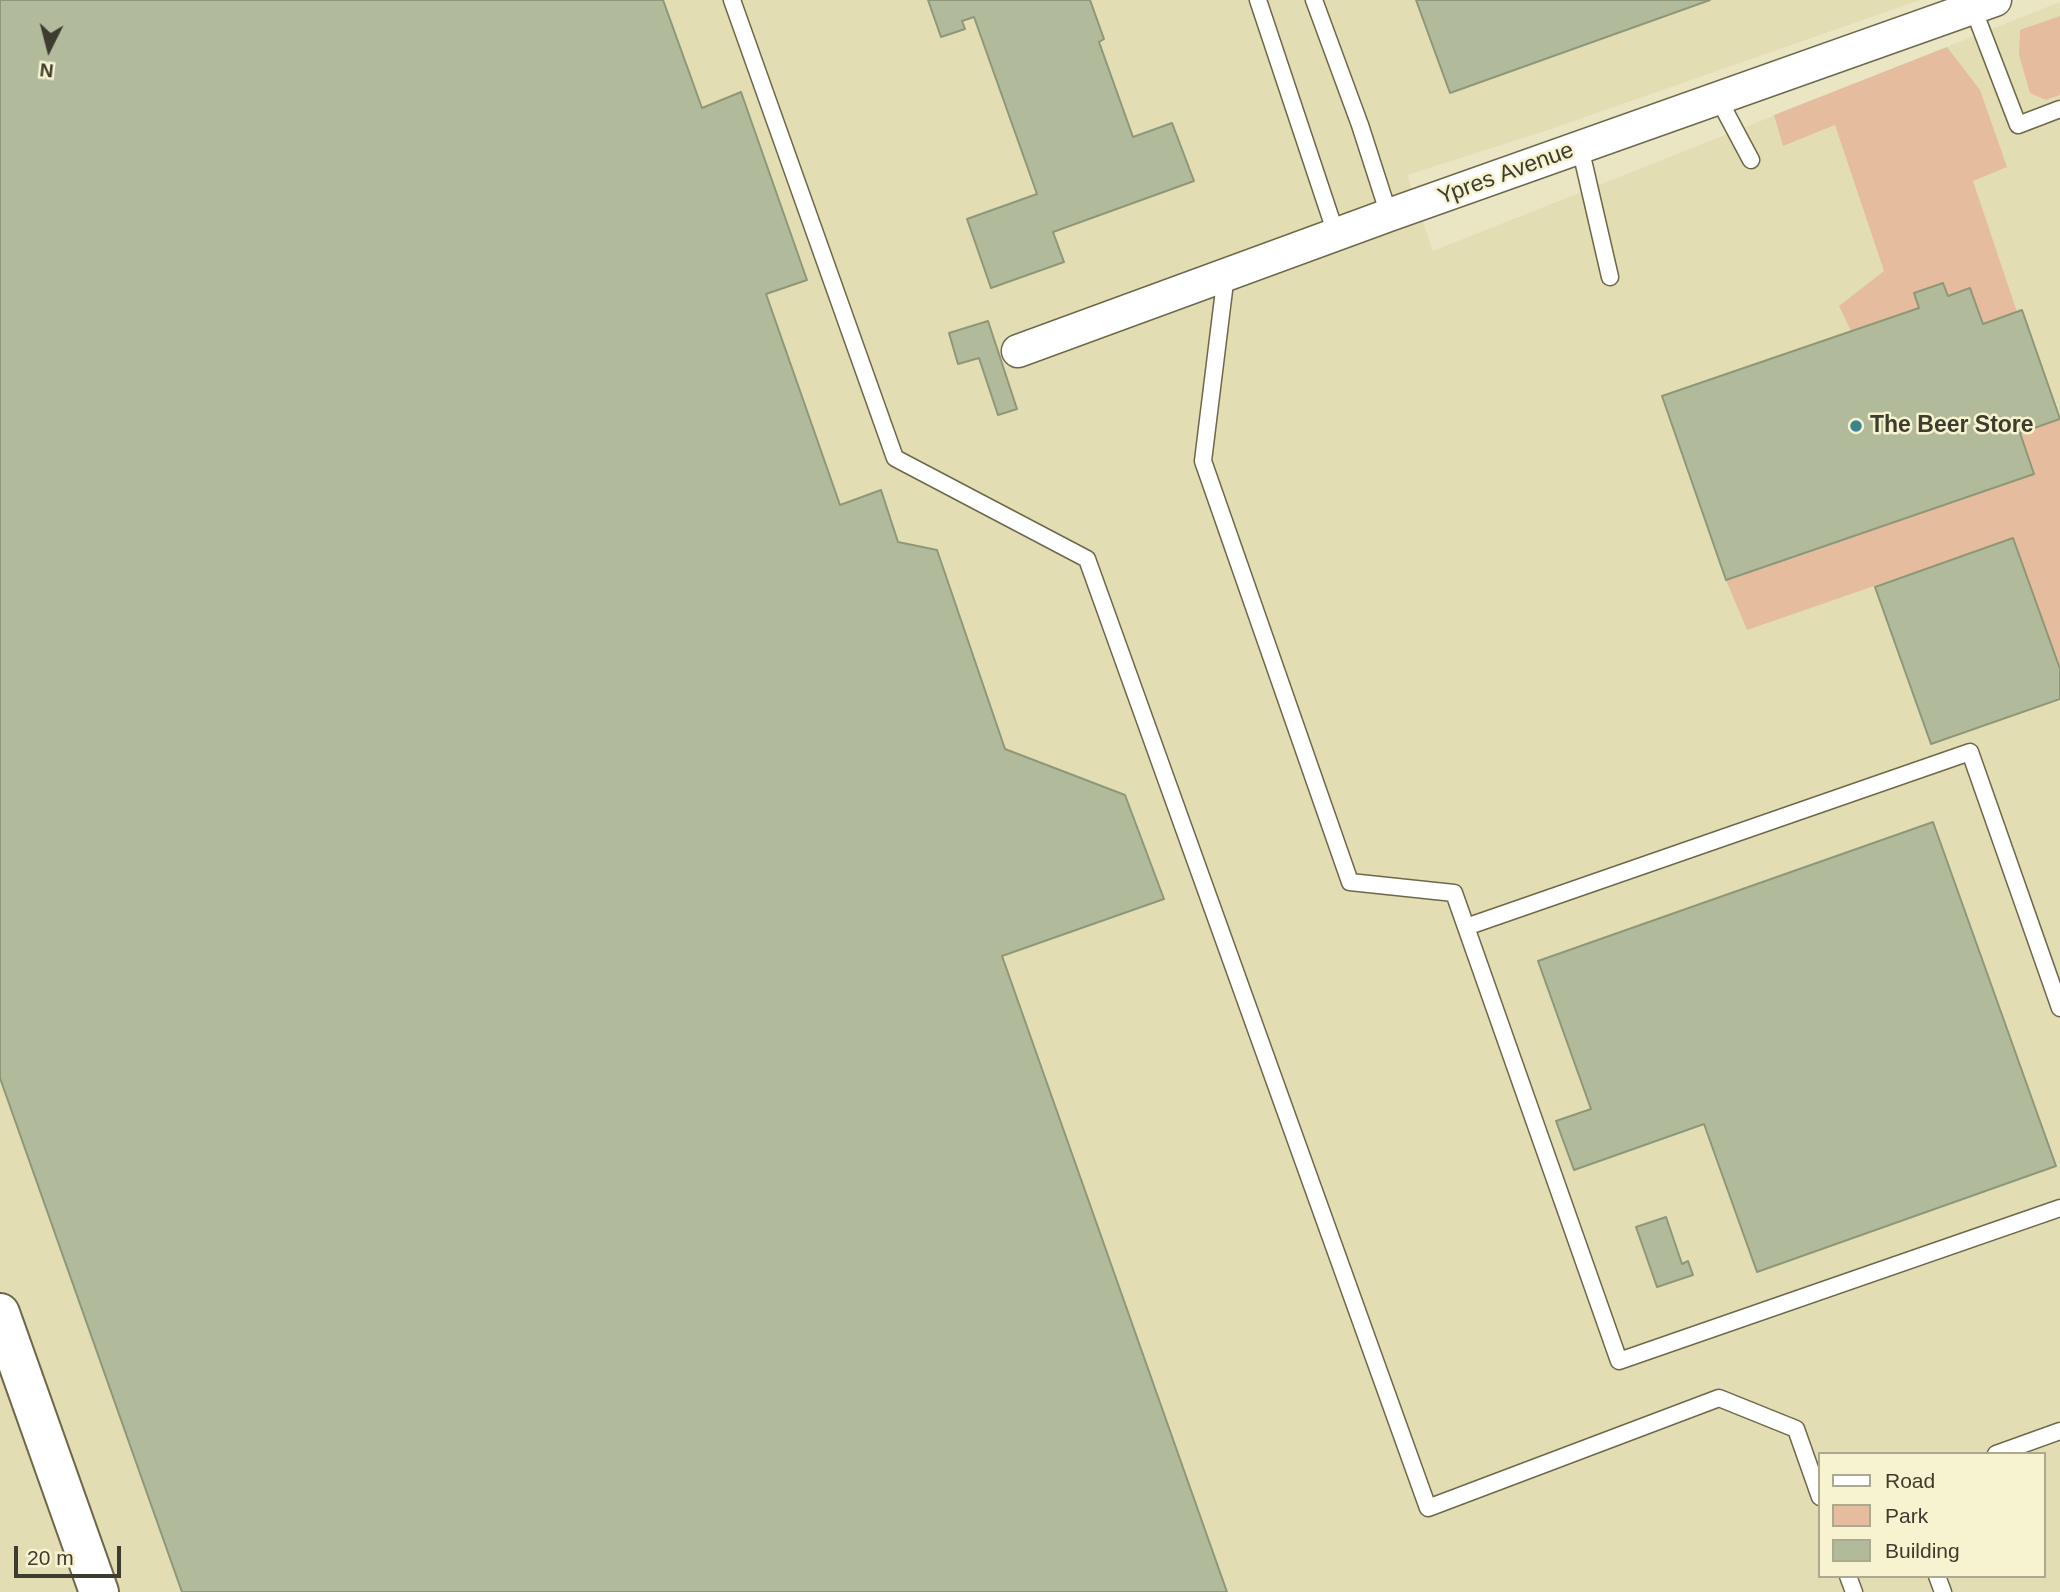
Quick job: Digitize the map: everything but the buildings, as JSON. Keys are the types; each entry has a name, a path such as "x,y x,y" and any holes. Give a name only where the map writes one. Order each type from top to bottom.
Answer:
{"street":[{"name":"Ypres Avenue","path":"1018,351 1336,234 1984,4"},
{"path":"0,1313 99,1592"}],"lane":[{"path":"732,0 895,457 1087,559 1429,1508 1719,1398 1796,1429 1818,1491"},
{"path":"1258,0 1336,234"},
{"path":"1314,0 1360,125 1389,215"},
{"path":"1984,4 2018,125 2060,109"},
{"path":"1718,98 1751,160"},
{"path":"1580,147 1610,278"},
{"path":"1226,274 1203,461 1350,882 1454,892 1619,1362 2060,1208"},
{"path":"1466,927 1970,751 2060,1008"},
{"path":"2002,1452 2060,1431"}],"shaded area":[{"path":"0,0 1920,0 1545,131 1407,175 1433,251 2060,2 2060,1592 0,1592"}],"green space":[{"path":"2060,16 2060,95 2046,100 2030,93 2019,55 2020,30"},
{"path":"1947,47 1980,90 2007,167 1973,181 2017,312 1983,324 1970,288 1948,296 1942,283 1914,293 1919,308 1851,331 1839,306 1884,271 1835,125 1783,146 1774,115"},
{"path":"2060,419 2060,669 2013,538 1747,630 1726,580 2034,474 2020,433"}],"place":[{"name":"The Beer Store","path":"1856,426"}]}
